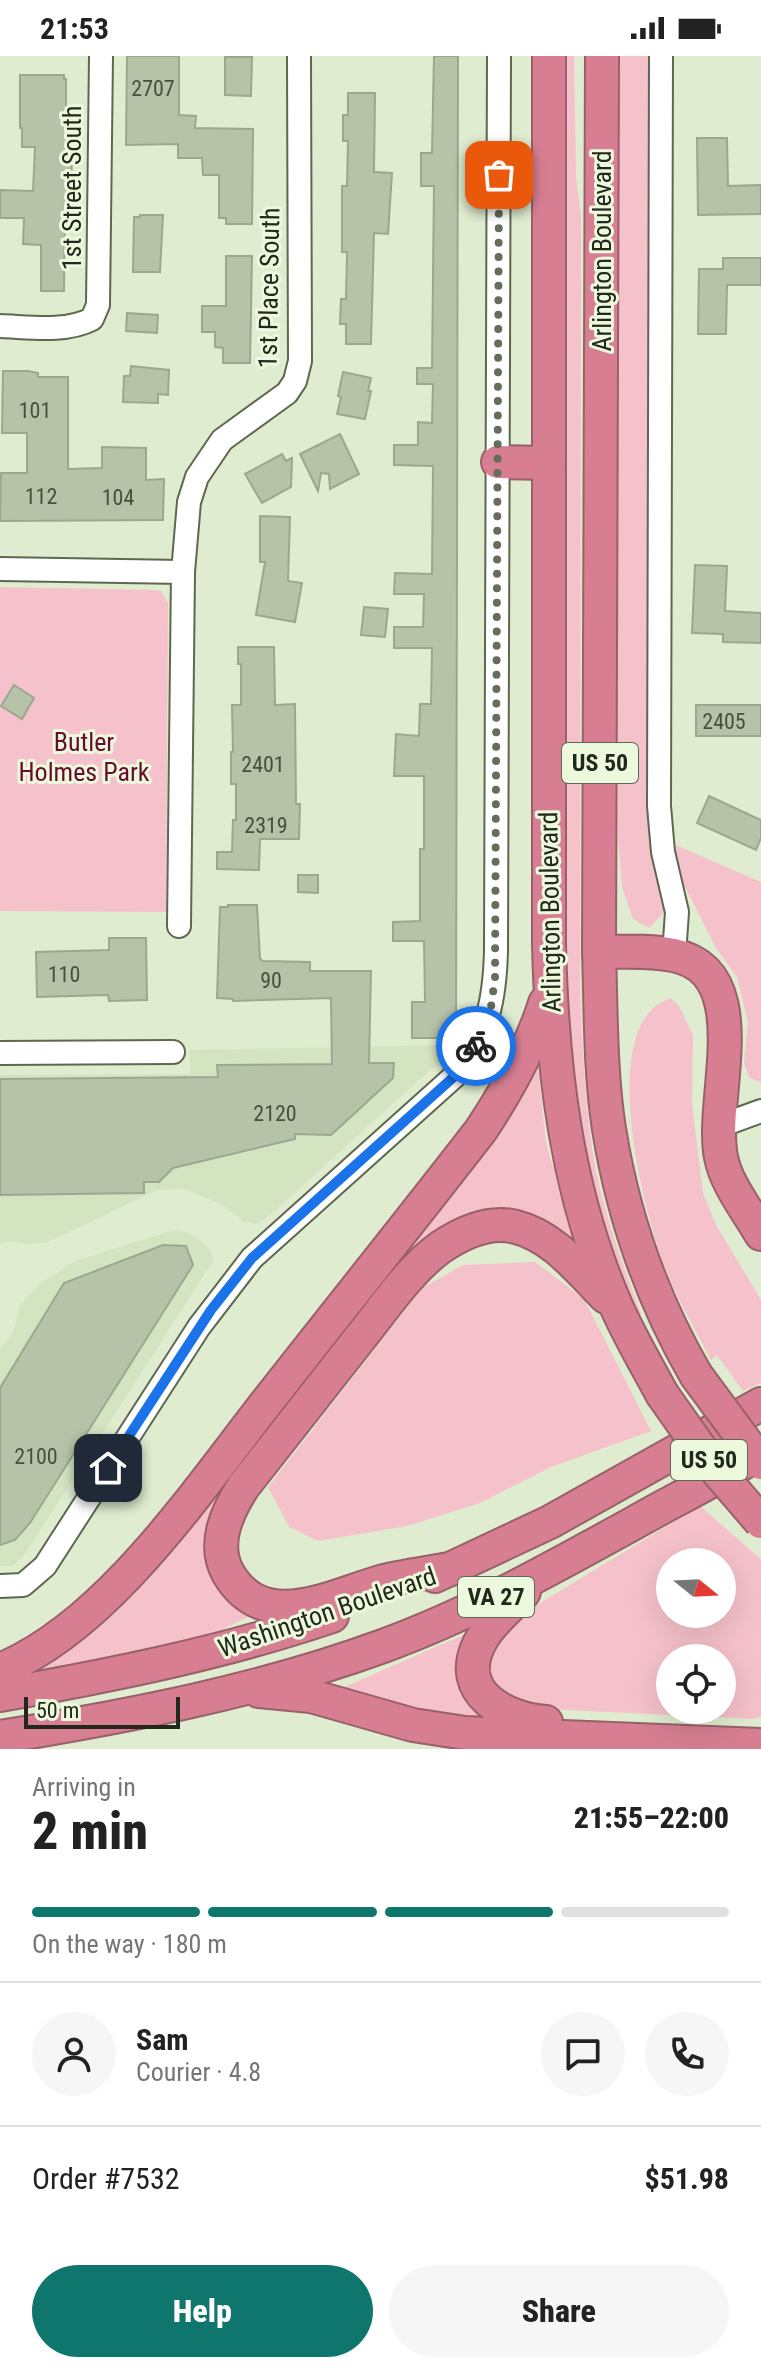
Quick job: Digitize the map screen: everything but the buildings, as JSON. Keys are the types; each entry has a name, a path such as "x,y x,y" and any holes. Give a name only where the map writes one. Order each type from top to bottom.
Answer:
{"highway":[{"name":"Arlington Boulevard","path":"549,56 550,989 554,1058 565,1136 583,1211 617,1308 662,1394 712,1465 761,1522"},
{"name":"Arlington Boulevard","path":"602,56 599,952 602,1061 615,1163 635,1239 661,1309 696,1375 761,1463"},
{"path":"498,462 549,463"},
{"path":"599,952 648,951 674,955 692,961 709,975 720,998 725,1036 721,1159 761,1234"},
{"path":"0,1670 20,1662 60,1637 97,1607 173,1521 481,1130 530,1042 550,989"},
{"path":"455,1568 380,1582 307,1605 273,1606 254,1600 238,1587 224,1565 221,1542 230,1508 254,1473 400,1287 427,1258 454,1239 493,1226 505,1225 528,1231 561,1252 617,1308"},
{"name":"Washington Boulevard","path":"0,1695 164,1664 254,1642 346,1612 455,1568 550,1522 761,1404"},
{"name":"Washington Boulevard","path":"0,1737 153,1710 240,1690 384,1646 453,1618 540,1575 761,1452"},
{"path":"540,1575 479,1645 475,1658 475,1679 480,1691 496,1709 534,1721 761,1729"},
{"path":"240,1690 311,1696 413,1725 465,1733 761,1745"}],"street":[{"name":"1st Street South","path":"0,326 68,327 92,319 98,305 101,56"},
{"name":"1st Place South","path":"183,572 189,502 197,477 222,440 287,393 295,381 300,361 299,56"},
{"name":"Arlington Boulevard","path":"0,1586 23,1585 45,1566 193,1336 252,1258 457,1074 472,1053 488,1019 495,978 499,56"},
{"path":"661,56 659,806 663,852 677,912 674,955"},
{"path":"0,569 183,572 179,926"},
{"path":"0,1053 173,1052"},
{"path":"720,1126 761,1111"}],"shaded area":[{"path":"460,1045 448,1060 430,1070 257,1224 243,1221 222,1205 191,1191 157,1190 48,1242 28,1244 11,1241 0,1244 0,1075 190,1074 190,1050"},
{"path":"174,1230 188,1233 203,1242 210,1249 213,1261 25,1554 13,1566 0,1566 0,1350 14,1330 20,1306 37,1286 75,1261"}],"green space":[{"path":"562,56 574,56 576,177 581,218 580,992 583,1059 596,1171 610,1225 641,1314 637,1316 598,1217 580,1142 563,997"},
{"path":"618,56 653,56 666,910 649,928 633,919 622,887 618,836 613,421"},
{"name":"Butler Holmes Park","path":"0,587 153,590 161,591 168,603 166,912 0,911"},
{"path":"673,844 761,882 761,1083 749,1077 744,1063 748,1022 737,977 716,948 681,879"},
{"path":"671,998 679,1006 693,1035 692,1104 703,1193 716,1225 761,1300 761,1383 743,1391 717,1355 711,1360 675,1291 656,1241 637,1165 631,1121 630,1079 635,1042 648,1014"},
{"path":"537,1058 546,1143 579,1253 546,1227 512,1208 475,1215 213,1510 252,1615 213,1634 146,1652 14,1679 70,1648 125,1597"},
{"path":"535,1262 584,1299 651,1431 551,1467 480,1503 407,1526 318,1541 289,1527 268,1487 422,1288 463,1265"},
{"path":"700,1506 761,1559 761,1717 736,1718 736,1644 656,1644 656,1714 525,1708 488,1682 492,1648 512,1620"},
{"path":"477,1629 504,1726 475,1727 333,1692"}],"way so far":[{"path":"476,1046 491,1007 495,978 499,175"}],"route":[{"path":"108,1468 211,1310 252,1258 457,1074 476,1046"}]}
